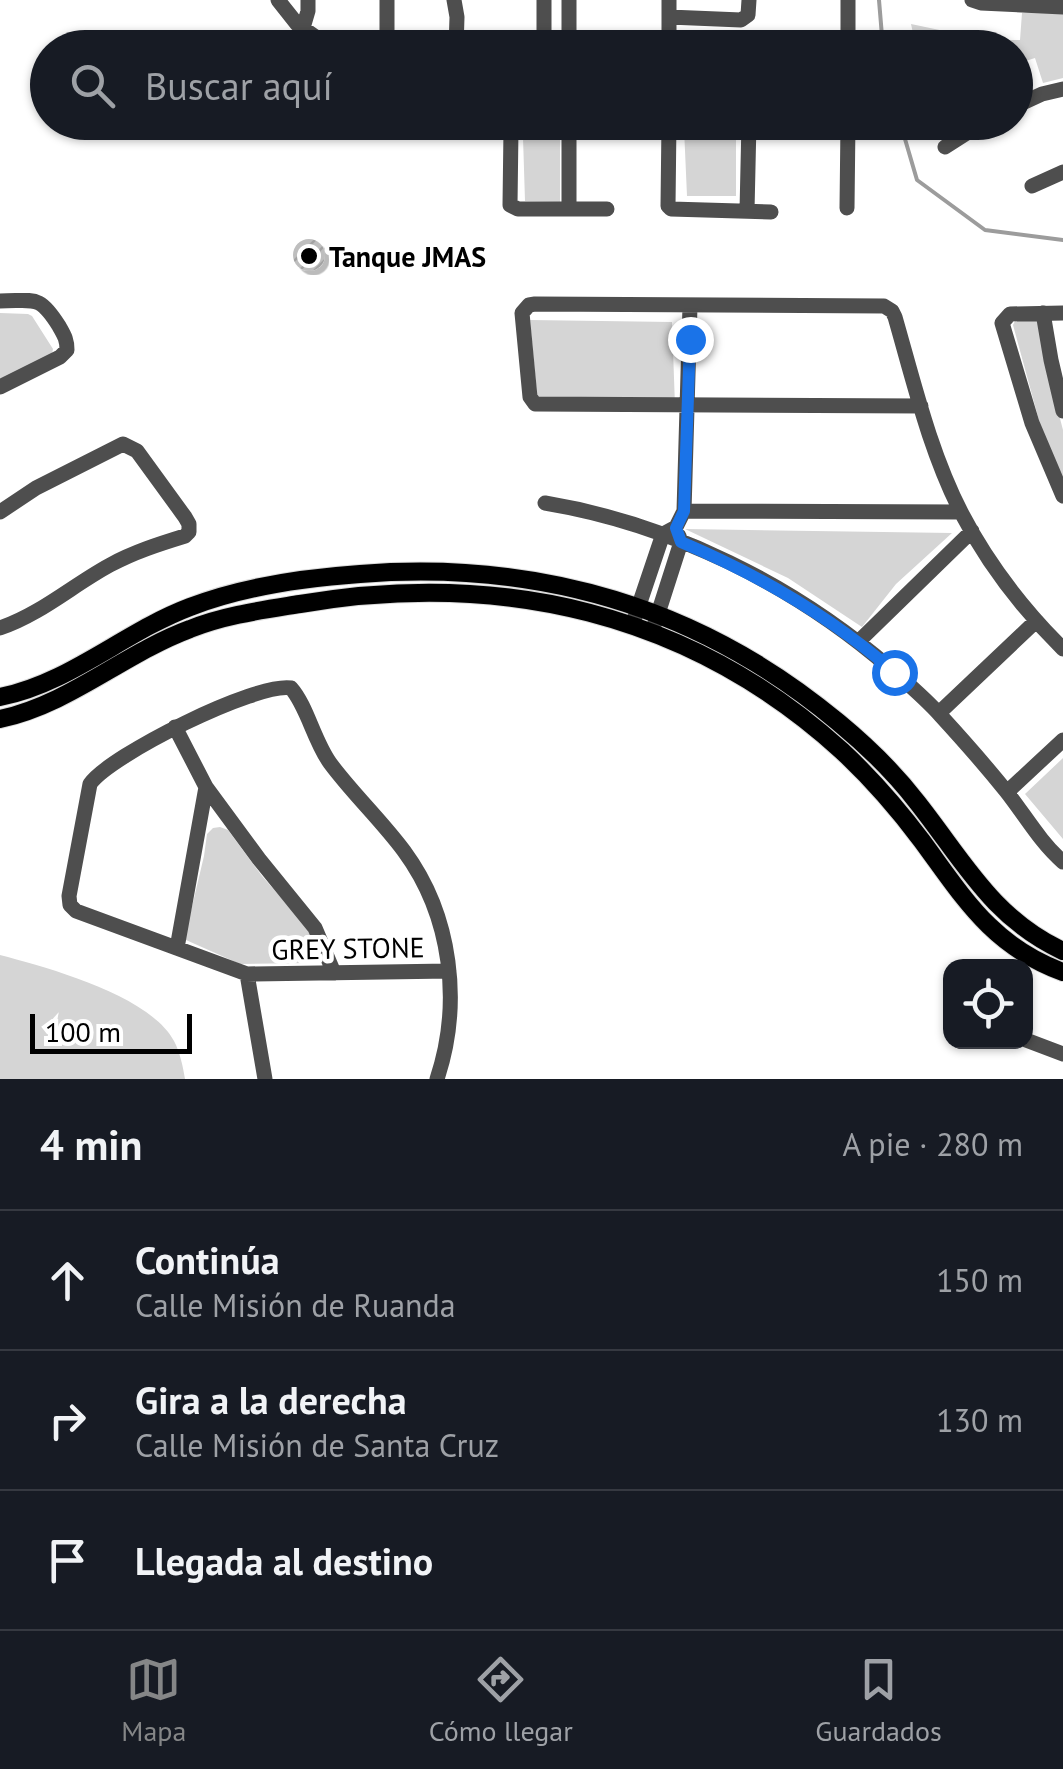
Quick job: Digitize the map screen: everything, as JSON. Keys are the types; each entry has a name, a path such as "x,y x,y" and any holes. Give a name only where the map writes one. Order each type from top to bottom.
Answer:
{"main road":[{"path":"0,697 62,676 189,608 279,583 376,572 434,571 506,576 576,588 636,616 744,656 802,694 886,764 1008,918 1063,951"},
{"path":"338,598 376,572"},
{"path":"0,720 56,701 150,646 192,628 338,598 434,591 499,595 636,616"},
{"path":"655,623 782,702 827,738 897,810 980,918 1010,944 1063,972"}],"street":[{"path":"278,0 306,30"},
{"path":"303,28 308,0"},
{"path":"386,0 387,30"},
{"path":"454,0 457,30"},
{"path":"544,0 544,30"},
{"path":"569,0 569,30"},
{"path":"669,0 669,30"},
{"path":"669,17 741,20 748,15 749,0"},
{"path":"848,0 848,30"},
{"path":"972,0 1050,4"},
{"path":"1033,98 1063,89"},
{"path":"511,140 510,205 518,209 608,209"},
{"path":"569,140 569,209"},
{"path":"669,140 671,209 770,212"},
{"path":"747,212 748,140"},
{"path":"847,208 848,140"},
{"path":"945,147 956,140"},
{"path":"1032,186 1063,172"},
{"path":"0,301 42,302 67,340 67,350 0,387"},
{"path":"921,406 536,404 530,397 522,313 529,304 884,306 895,317 921,406 961,512 995,570 1063,649"},
{"path":"636,616 684,511 690,306"},
{"path":"1043,313 1063,411"},
{"path":"1063,313 1010,314 1002,323 1032,422 1063,496"},
{"path":"0,512 36,488 123,444 137,451 185,517 189,532 110,565 28,617 0,628"},
{"path":"545,503 673,534 790,596 858,642 938,713 1063,862"},
{"path":"684,511 961,512"},
{"path":"858,642 972,532"},
{"path":"655,623 673,534"},
{"path":"938,713 1036,620"},
{"path":"265,1079 246,974 76,910 68,900 90,784 101,772 176,727 251,696 291,688 328,761 402,848 419,874 438,920 449,972 451,1014 437,1079"},
{"path":"176,727 206,787 315,928 334,973"},
{"path":"1007,792 1063,740"},
{"path":"177,948 206,787"},
{"name":"GREY STONE","path":"246,974 449,972"},
{"path":"1033,1043 1063,1054"}],"shaded area":[{"path":"1063,11 1063,78 1043,83 1033,59 1033,30 1021,30 1022,13"},
{"path":"911,24 940,30 912,30"},
{"path":"523,140 560,140 560,202 525,201"},
{"path":"685,140 736,140 736,196 687,196"},
{"path":"0,313 32,316 53,349 52,354 0,380"},
{"path":"1016,319 1040,323 1063,430 1063,480 1040,424 1013,325"},
{"path":"530,320 672,322 675,406 538,405"},
{"path":"685,529 952,533 896,584 862,627 788,578"},
{"path":"1063,758 1063,839 1025,794"},
{"path":"220,827 228,830 306,926 319,954 312,963 240,964 186,940 207,834"},
{"path":"0,955 96,986 143,1010 174,1041 185,1079 0,1079"}],"building":[{"name":"Tanque JMAS","path":"309,239 321,243 325,255 321,267 309,271 297,267 293,255 297,243"}],"waterway":[{"path":"879,0 882,30"},
{"path":"905,140 917,180 985,230 1063,240"}],"place":[{"name":"Tanque JMAS","path":"309,256"}],"route":[{"path":"690,339 684,511 676,528 681,542 790,596 831,622 894,672"}]}
